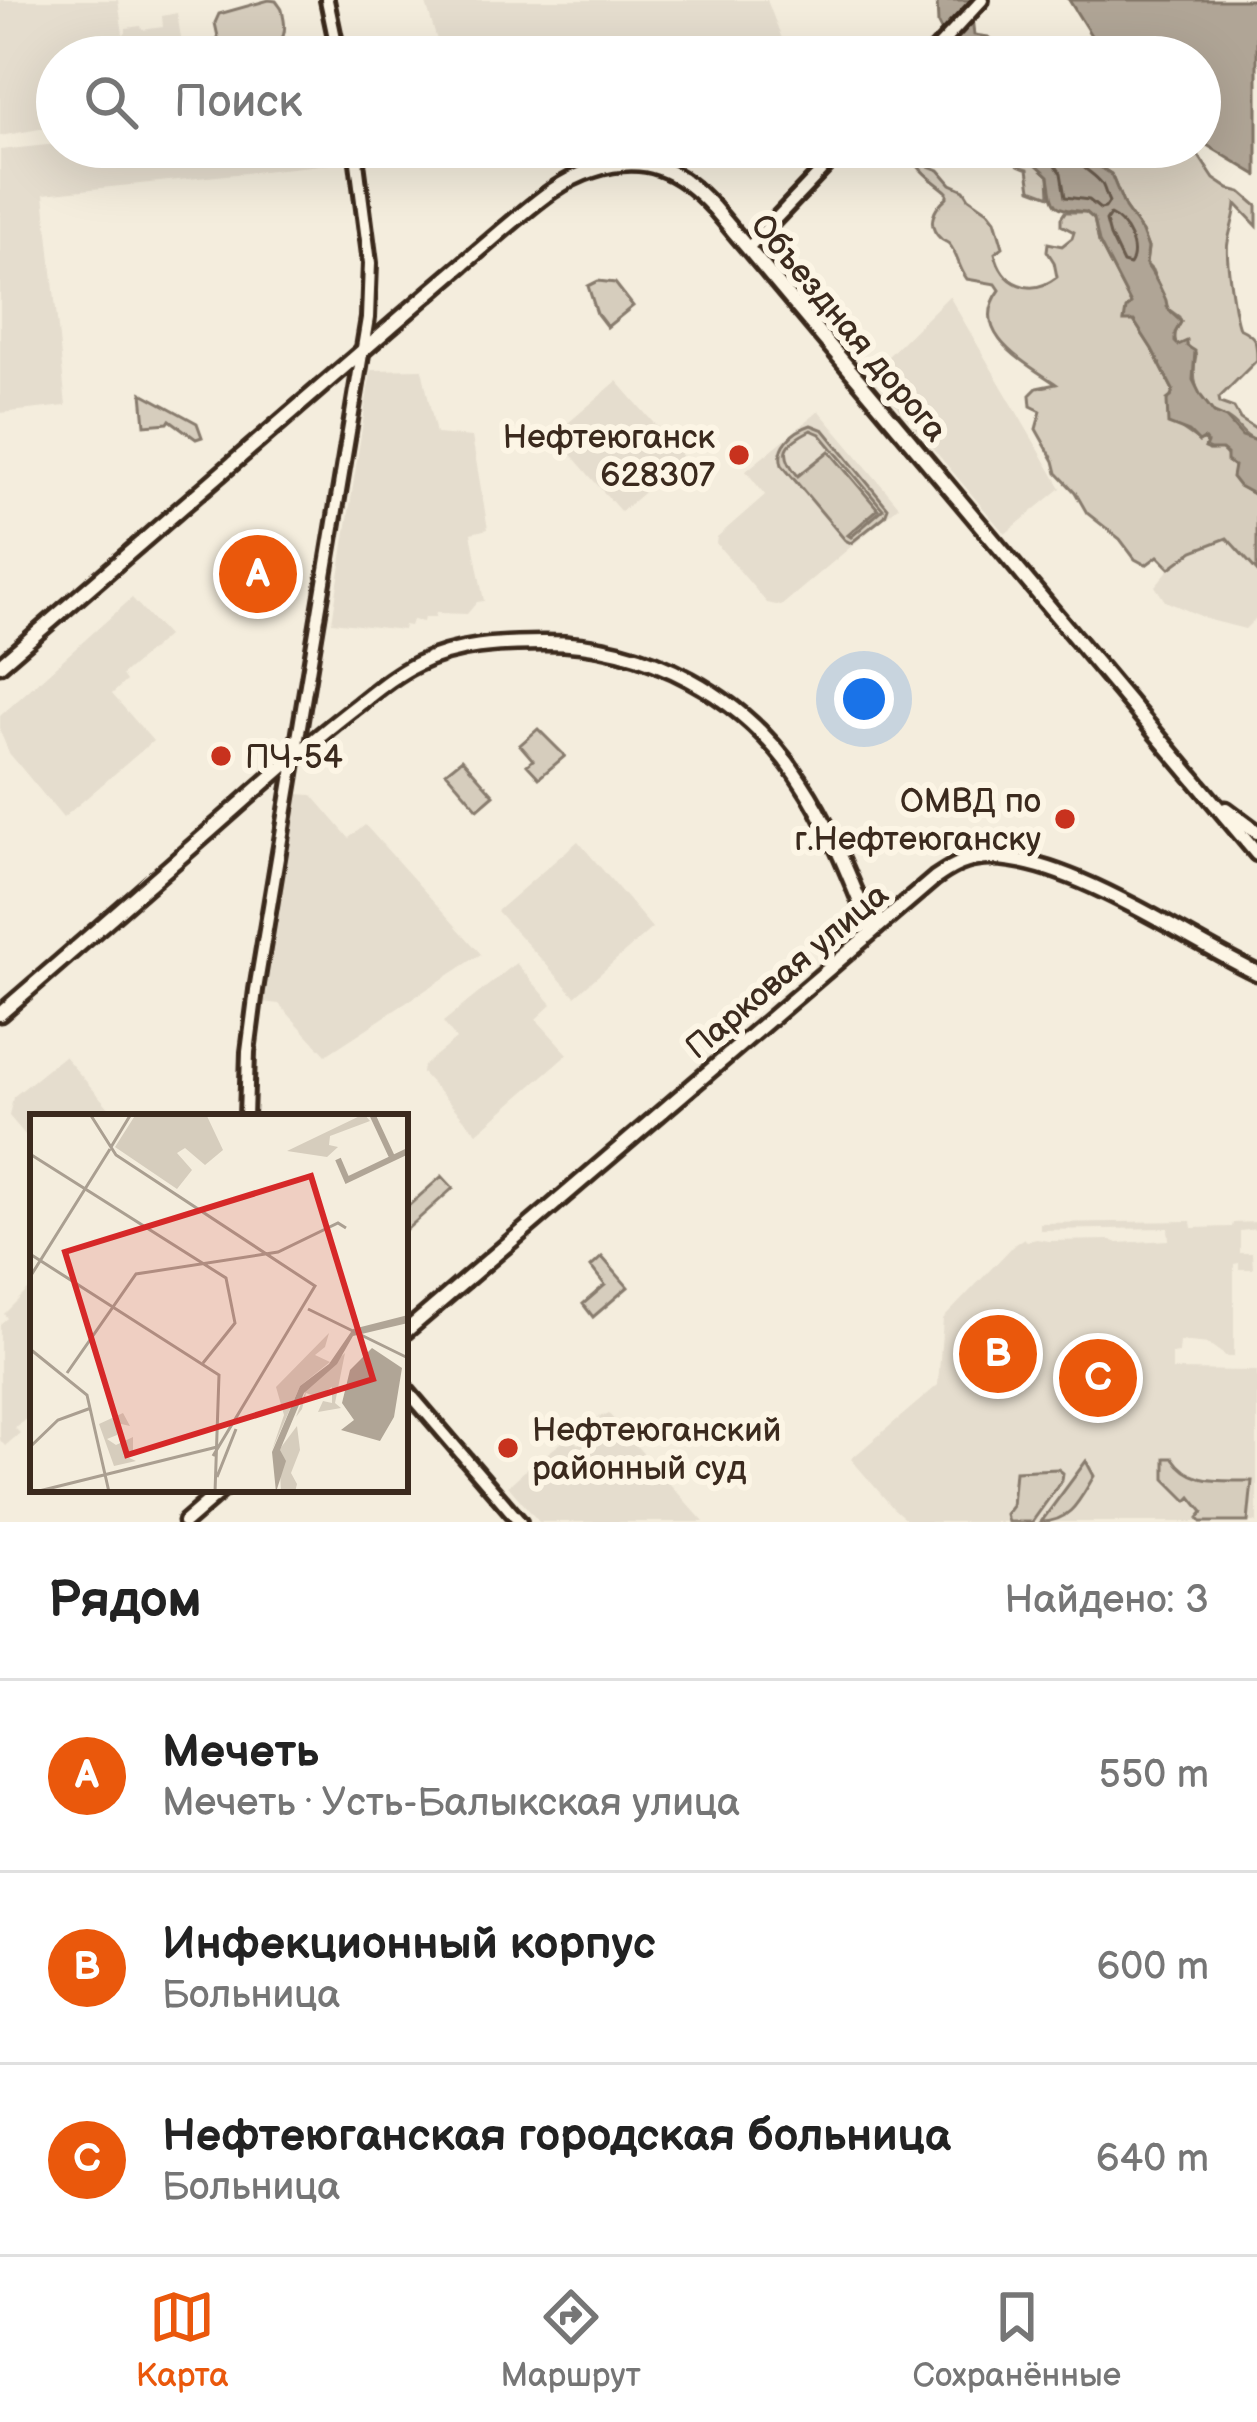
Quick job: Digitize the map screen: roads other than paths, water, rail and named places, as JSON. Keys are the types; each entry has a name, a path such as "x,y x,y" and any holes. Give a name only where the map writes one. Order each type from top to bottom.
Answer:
{"main road":[{"name":"Объездная дорога","path":"0,665 552,190 600,168"},
{"name":"Объездная дорога","path":"654,168 696,188 1206,793"},
{"path":"0,1014 296,754 395,677 449,652 495,645 596,646 662,666 709,690 782,756 821,817 872,931"},
{"path":"1206,793 1257,832"},
{"path":"1206,793 1257,854"},
{"name":"Парковая улица","path":"408,1329 951,868 977,859 1005,859 1051,871 1096,889 1257,973"},
{"path":"185,1522 220,1492"}],"street":[{"path":"327,0 335,36"},
{"path":"949,36 982,0"},
{"path":"246,1114 255,996 368,318 370,263 358,168"},
{"path":"748,248 824,168"},
{"path":"408,1391 520,1522"}],"water":[{"path":"937,0 970,0 974,35 981,36 944,36 938,24"},
{"path":"1069,0 1257,0 1257,175 1221,154 1221,36 1091,36"},
{"path":"1040,168 1102,168 1111,174 1125,208 1142,232 1148,248 1146,264 1169,310 1181,322 1175,342 1187,341 1195,351 1193,380 1201,396 1242,436 1257,441 1257,496 1232,477 1234,466 1227,454 1205,448 1204,439 1199,442 1189,432 1168,424 1167,400 1173,390 1134,321 1124,321 1131,304 1099,242 1094,219 1086,212 1057,205 1049,176"}],"place":[{"name":"Нефтеюганск 628307","path":"739,455"},
{"name":"Мечеть","path":"258,574"},
{"name":"ПЧ-54","path":"221,756"},
{"name":"ОМВД по г.Нефтеюганску","path":"1065,819"},
{"name":"Инфекционный корпус","path":"998,1354"},
{"name":"Нефтеюганская городская больница","path":"1098,1378"},
{"name":"Нефтеюганский районный суд","path":"508,1448"}]}
